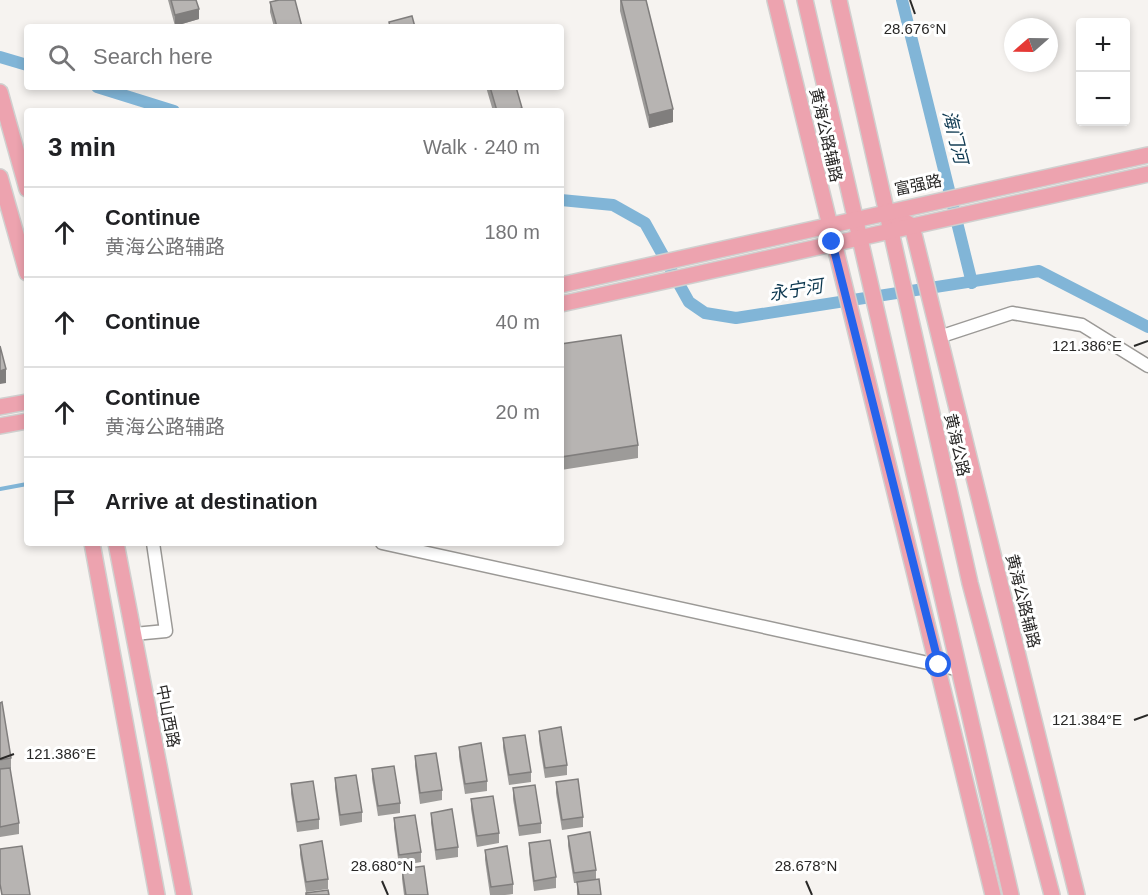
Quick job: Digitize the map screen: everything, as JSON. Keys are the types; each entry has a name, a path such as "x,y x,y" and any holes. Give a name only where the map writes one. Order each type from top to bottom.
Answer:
{"main road":[{"name":"黄海公路辅路","path":"776,0 832,242 939,665"},
{"path":"805,0 1011,895"},
{"name":"黄海公路","path":"839,0 970,583 1052,895"},
{"path":"1,94 24,178"},
{"name":"富强路","path":"564,284 926,202 1148,155"},
{"path":"564,303 832,242 1148,174"},
{"path":"0,177 24,262"},
{"path":"887,211 912,226"},
{"name":"黄海公路辅路","path":"912,226 1077,895"},
{"path":"0,407 24,403"},
{"path":"0,426 24,422"},
{"path":"93,546 157,895"},
{"name":"中山西路","path":"117,546 184,895"},
{"path":"939,665 993,895"}],"street":[{"path":"939,337 1012,313 1082,325 1148,366"},
{"path":"134,634 166,631 153,546"},
{"path":"396,546 960,670"}],"building":[{"path":"171,0 196,0 199,9 175,15"},
{"path":"295,0 301,24 276,24 270,2"},
{"path":"621,0 646,0 673,109 649,115"},
{"path":"412,16 414,24 389,24 389,22"},
{"path":"491,90 517,90 522,108 496,108"},
{"path":"621,335 638,445 564,457 564,344"},
{"path":"0,346 6,369 0,371"},
{"path":"2,702 11,758 0,760 0,703"},
{"path":"561,727 567,765 545,768 539,731"},
{"path":"525,735 531,772 509,775 503,738"},
{"path":"481,743 487,781 465,784 459,747"},
{"path":"436,753 442,790 420,793 415,756"},
{"path":"394,766 400,803 378,806 372,769"},
{"path":"10,768 19,823 0,827 0,769"},
{"path":"356,775 362,812 340,815 335,778"},
{"path":"578,779 583,817 562,820 556,782"},
{"path":"313,781 319,819 297,822 291,784"},
{"path":"535,785 541,823 519,826 513,788"},
{"path":"493,796 499,833 477,836 471,799"},
{"path":"452,809 458,847 436,850 431,813"},
{"path":"415,815 421,852 399,855 394,818"},
{"path":"590,832 596,870 574,873 568,836"},
{"path":"550,840 556,877 534,881 529,843"},
{"path":"322,841 328,879 306,882 300,845"},
{"path":"22,846 30,895 2,895 0,849"},
{"path":"507,846 513,884 491,887 485,850"},
{"path":"424,866 428,895 406,895 402,869"},
{"path":"599,879 601,895 579,895 577,882"},
{"path":"328,890 329,895 306,895 306,893"}],"waterway":[{"name":"海门河","path":"902,0 972,283"},
{"name":"永宁河","path":"0,57 24,64"},
{"name":"永宁河","path":"107,90 164,108"},
{"name":"永宁河","path":"564,200 613,205 645,223 689,302 705,313 736,318 1039,271 1148,327"},
{"path":"0,489 24,485"}],"route":[{"path":"832,242 939,665"}]}
